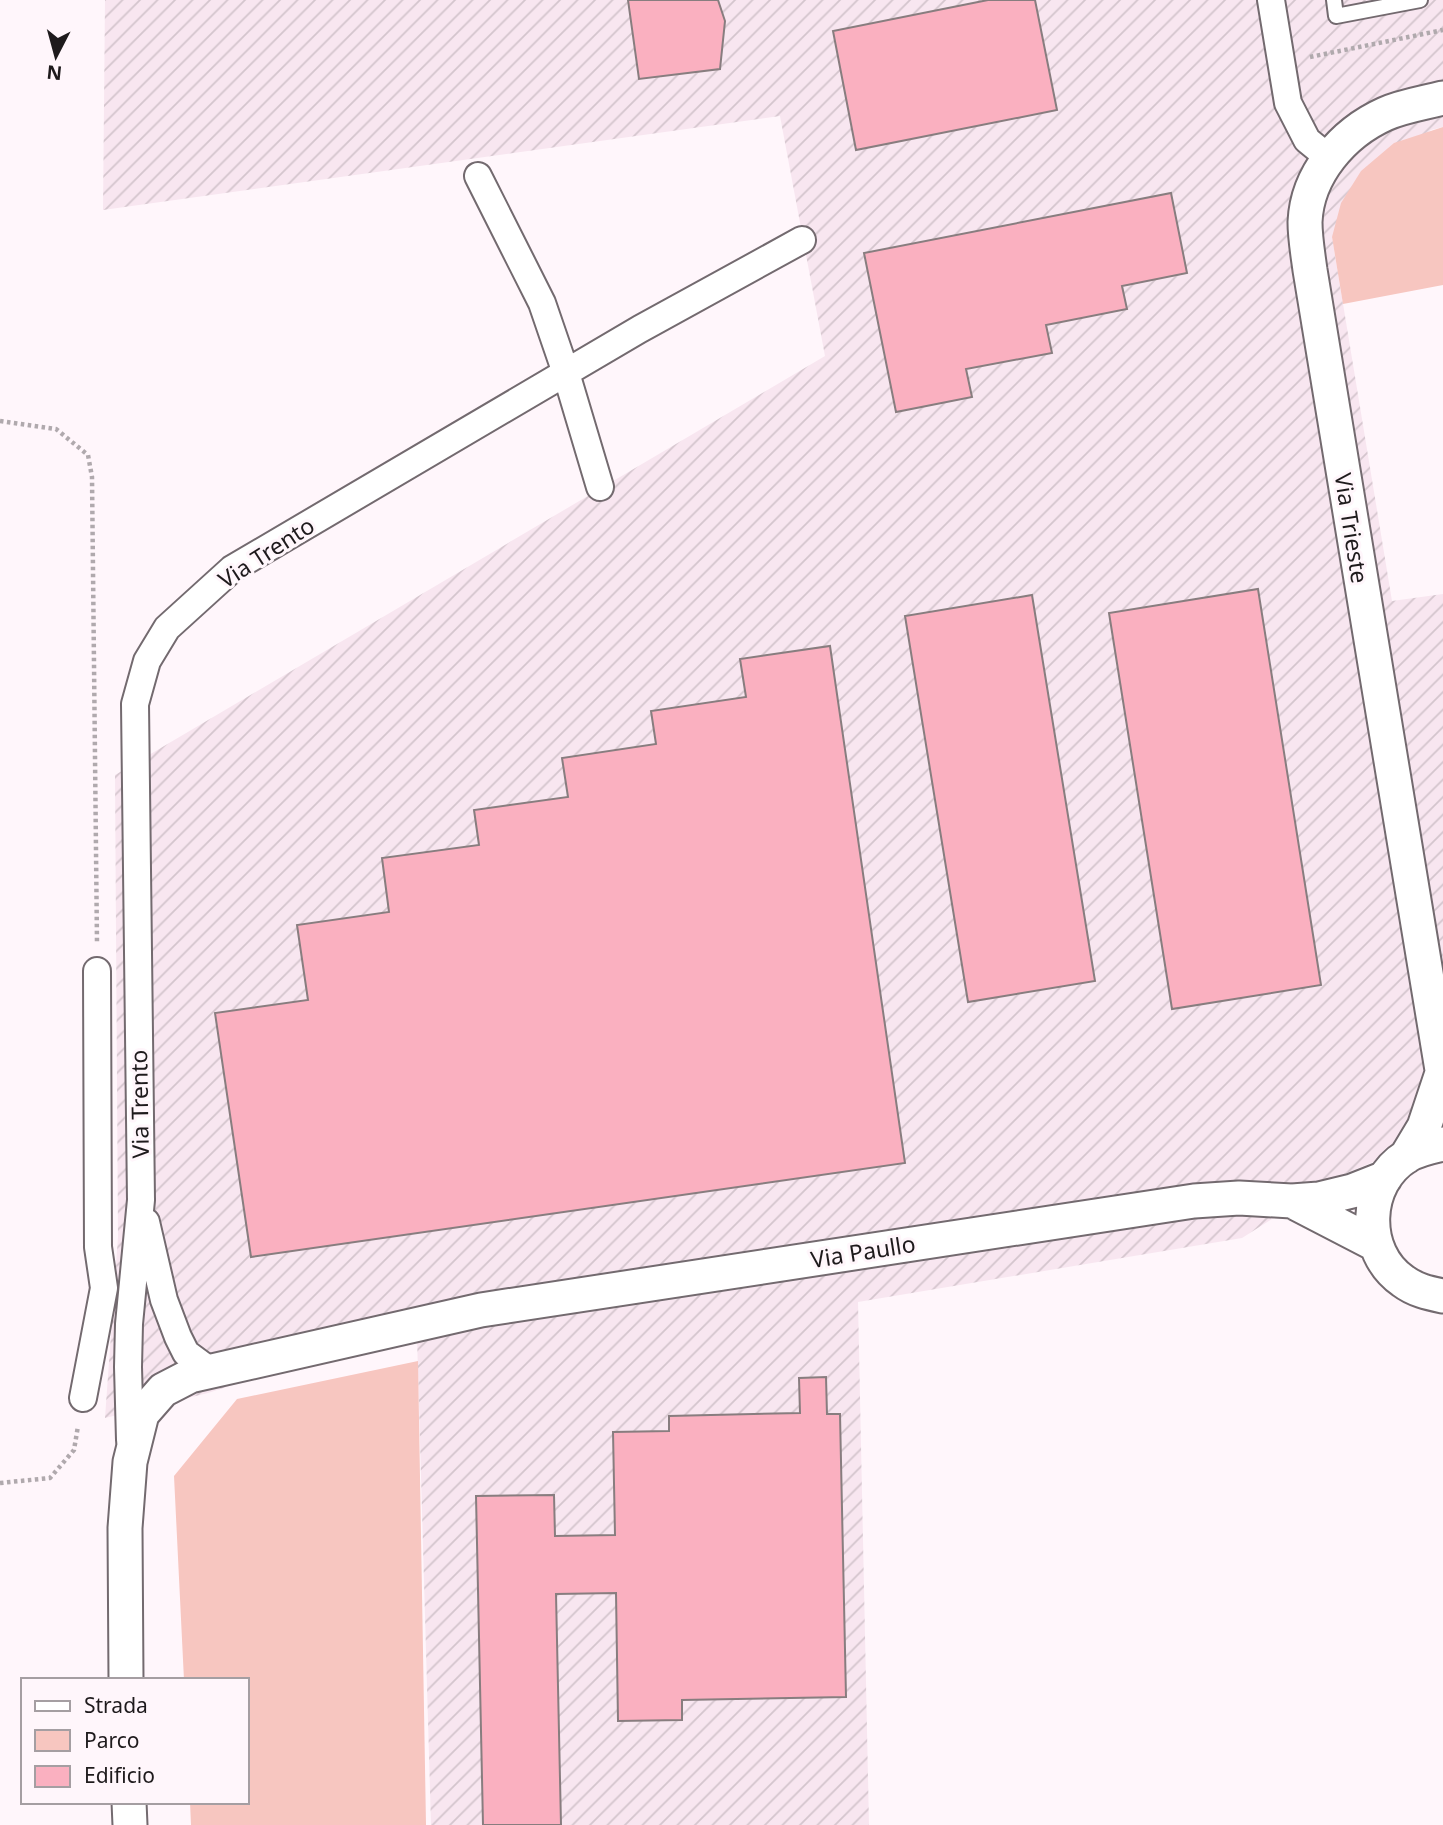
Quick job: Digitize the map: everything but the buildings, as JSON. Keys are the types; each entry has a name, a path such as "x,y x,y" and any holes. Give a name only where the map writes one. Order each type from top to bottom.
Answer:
{"street":[{"path":"1270,0 1288,103 1307,140 1329,158 1355,132 1386,114 1443,98"},
{"name":"Via Trieste","path":"1329,158 1311,186 1305,222 1310,270 1442,1074 1424,1127 1395,1167"},
{"path":"478,176 542,303 600,487"},
{"name":"Via Trento","path":"130,1462 128,1367 141,1200 135,704 147,661 167,628 232,569 640,329 802,240"},
{"path":"83,1398 104,1288 97,1247 97,971"},
{"name":"Via Paullo","path":"126,1678 125,1528 130,1462 142,1414 163,1390 190,1376 481,1310 1194,1201 1239,1198 1292,1201 1319,1199 1352,1191 1425,1147 1443,1144"},
{"path":"1375,1244 1372,1221 1375,1198 1395,1167"},
{"name":"Via Trento","path":"141,1200 164,1300 187,1353 209,1370"},
{"name":"Via Paullo","path":"1292,1201 1375,1244 1386,1264 1402,1281 1422,1292 1443,1296"},
{"path":"104,1288 131,1307"},
{"path":"129,1804 130,1825"}],"lane":[{"path":"1334,0 1336,16 1420,0"}],"path":[{"path":"1281,62 1443,30"},
{"path":"0,421 56,429 88,454 92,477 97,971"},
{"path":"0,1483 50,1478 74,1450 83,1398"}],"shaded area":[{"path":"105,0 1443,0 1443,127 1431,130 1332,237 1392,601 1443,594 1443,1088 1415,1110 1402,1138 1378,1160 1342,1175 1242,1238 858,1302 869,1825 431,1825 417,1337 299,1363 208,1393 105,1418 118,1237 115,775 825,356 780,116 103,210"}],"green space":[{"path":"1443,127 1443,285 1343,304 1332,237 1341,203 1361,171 1394,143"},
{"path":"418,1361 426,1825 191,1825 190,1804 248,1804 248,1678 184,1678 174,1476 237,1399"}]}
